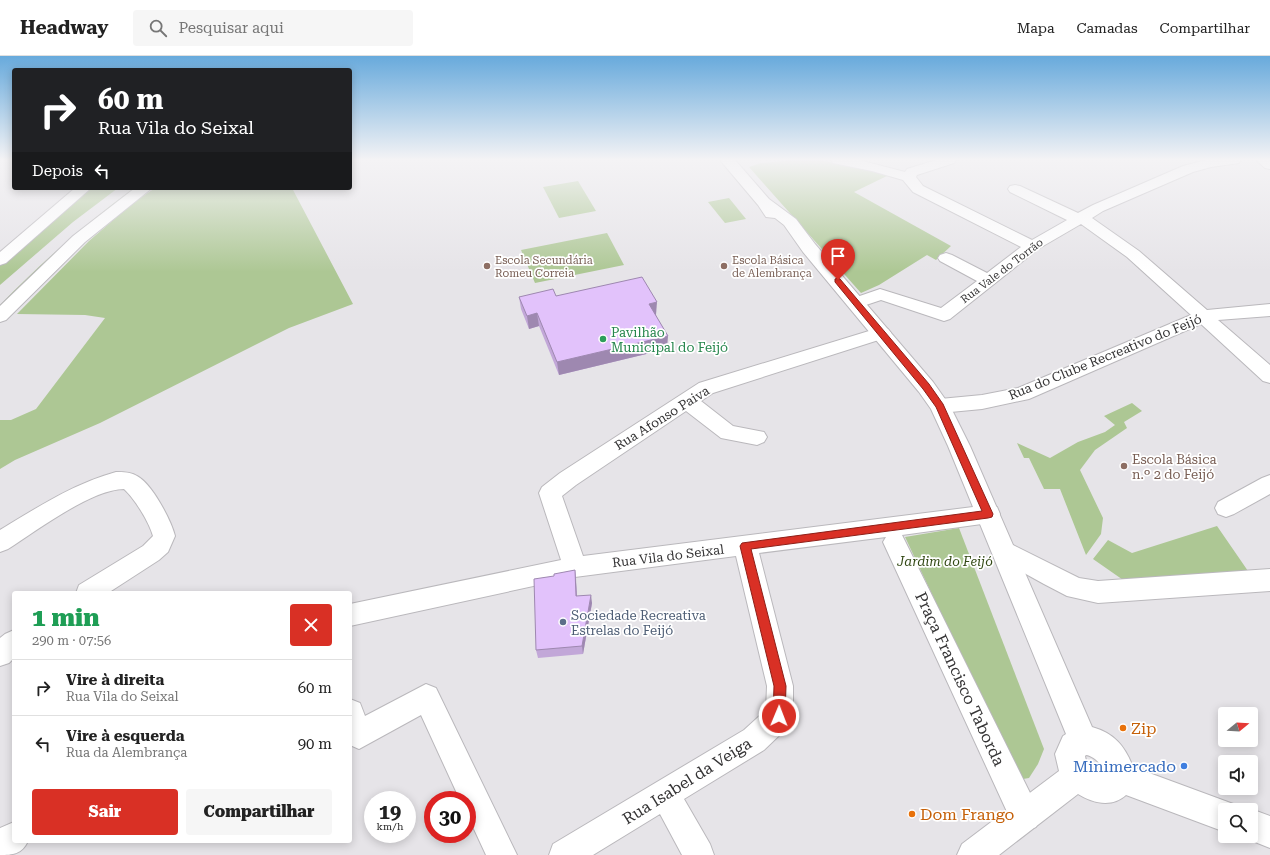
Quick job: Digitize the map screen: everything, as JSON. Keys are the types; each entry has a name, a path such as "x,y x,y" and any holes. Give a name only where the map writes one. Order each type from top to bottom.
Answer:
{"main road":[{"path":"0,298 64,237 116,197"},
{"path":"0,316 79,239 132,197"},
{"path":"760,197 784,228 810,248 926,386 940,406 988,514 1083,740"},
{"path":"1083,740 1091,741 1100,745 1115,759 1119,777 1116,783 1111,787 1103,788 1085,782 1072,766 1069,757 1070,748 1075,743 1083,740"},
{"path":"973,855 1078,775"},
{"path":"1119,777 1218,813"},
{"path":"1258,828 1270,832"}],"street":[{"path":"0,260 73,197"},
{"path":"935,197 1032,246"},
{"path":"1034,197 1080,218 1133,254 1270,376"},
{"name":"Rua Vale do Torrão","path":"857,303 880,294 944,315 1032,246 1098,208 1123,197"},
{"path":"0,241 15,248"},
{"path":"946,258 988,280"},
{"name":"Rua do Clube Recreativo do Feijó","path":"940,406 982,402 1022,394 1203,316 1270,310"},
{"name":"Rua Afonso Paiva","path":"575,567 550,493 568,478 706,388 882,333"},
{"path":"686,401 728,433 756,437"},
{"path":"0,542 86,491 113,481 123,480 130,482 135,486 148,505 162,528 164,536 160,545 151,553 91,591"},
{"path":"1226,508 1270,484"},
{"name":"Rua Vila do Seixal","path":"352,615 575,567 988,514"},
{"name":"Praça Francisco Taborda","path":"895,542 1025,816"},
{"name":"Rua Isabel da Veiga","path":"564,855 754,740 779,716 780,686 745,546"},
{"path":"1003,550 1052,577 1076,588 1098,592 1270,580"},
{"path":"0,654 12,644"},
{"path":"352,718 359,734 426,697 502,855"},
{"path":"666,794 699,855"},
{"path":"0,847 12,838"}],"green space":[{"path":"79,197 106,197 73,222 0,285 0,266"},
{"path":"122,197 126,197 0,308 0,305 48,258"},
{"path":"141,197 297,197 353,304 289,328 100,423 15,460 0,469 0,420 11,420 36,409 105,318 85,315 17,314 89,241"},
{"path":"548,197 588,197 596,211 559,218"},
{"path":"776,197 863,197 951,246 936,260 927,255 879,285 861,293"},
{"path":"729,198 746,219 725,223 708,202"},
{"path":"607,233 624,265 535,283 521,250"},
{"path":"1132,403 1142,411 1124,422 1127,428 1095,450 1080,470 1103,518 1101,534 1086,555 1060,489 1044,489 1029,458 1024,458 1017,443 1050,458 1078,442 1105,432 1115,425 1104,416"},
{"path":"1217,526 1248,571 1126,582 1093,559 1108,540 1132,553"},
{"name":"Jardim do Feijó","path":"959,528 1044,749 1038,764 1029,778 1023,779 1016,773 905,537"}],"building":[{"name":"Pavilhão Municipal do Feijó","path":"642,277 657,302 649,304 668,336 557,362 537,313 527,316 519,297 553,289 556,296"},
{"name":"Sociedade Recreativa Estrelas do Feijó","path":"575,570 576,596 591,595 582,646 536,650 534,579 554,576 554,574"}],"place":[{"name":"Escola Secundária Romeu Correia","path":"487,266"},
{"name":"Escola Básica de Alembrança","path":"724,266"},
{"name":"Pavilhão Municipal do Feijó","path":"603,339"},
{"name":"Escola Básica n.º 2 do Feijó","path":"1124,466"},
{"name":"Sociedade Recreativa Estrelas do Feijó","path":"563,622"},
{"name":"Zip","path":"1123,728"},
{"name":"Minimercado","path":"1184,766"},
{"name":"Dom Frango","path":"912,814"}],"route":[{"path":"779,716 780,686 745,546 988,514 940,406 905,360 838,280"}]}
